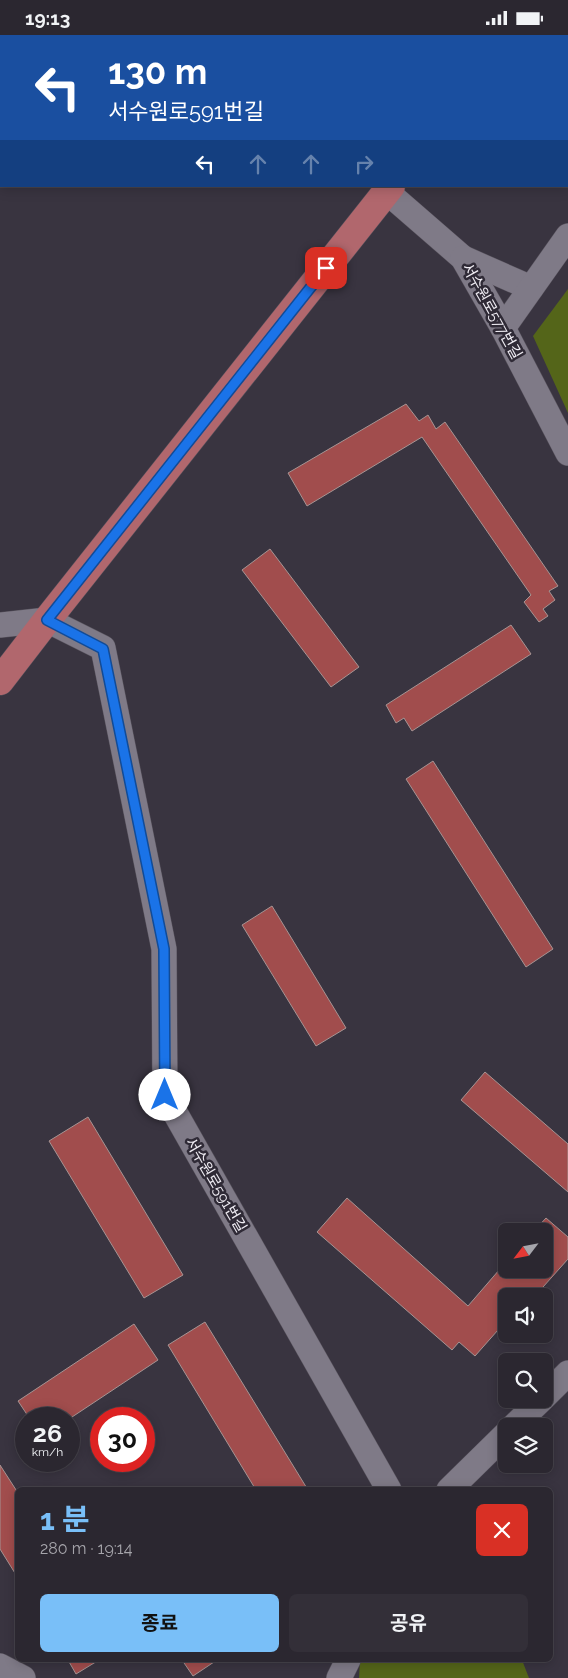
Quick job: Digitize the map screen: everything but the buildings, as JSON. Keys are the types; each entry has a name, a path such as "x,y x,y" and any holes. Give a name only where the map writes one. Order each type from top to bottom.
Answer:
{"main road":[{"path":"0,681 389,189"}],"street":[{"name":"서수원로577번길","path":"389,189 463,258 503,328 568,453"},
{"path":"503,328 568,236"},
{"path":"463,258 531,288"},
{"path":"0,625 47,620"},
{"name":"서수원로591번길","path":"47,620 103,649 164,949 165,1095 387,1487"},
{"path":"553,1388 568,1373"},
{"path":"522,1418 533,1408"},
{"path":"452,1487 498,1442"},
{"path":"340,1678 347,1662"},
{"path":"0,1666 23,1678"}],"green space":[{"path":"568,289 568,413 533,336"},
{"path":"360,1662 523,1662 529,1678 359,1678"}],"route":[{"path":"165,1095 164,949 103,649 47,620 326,268"}]}
